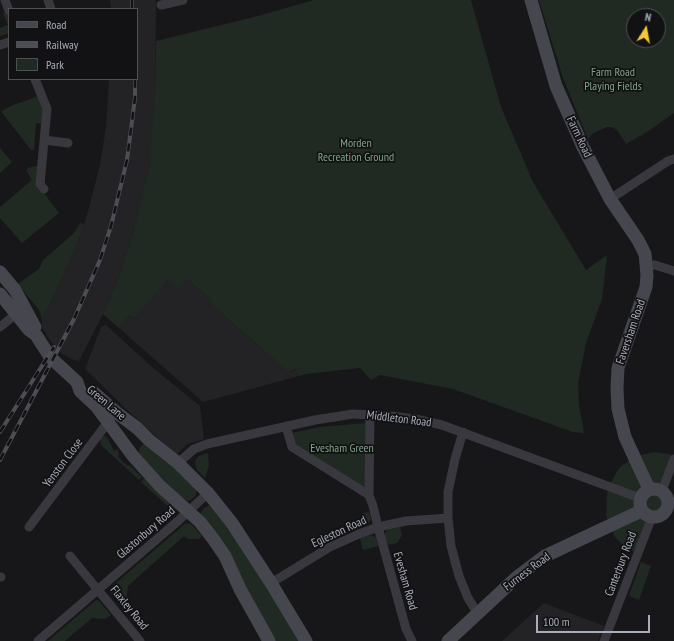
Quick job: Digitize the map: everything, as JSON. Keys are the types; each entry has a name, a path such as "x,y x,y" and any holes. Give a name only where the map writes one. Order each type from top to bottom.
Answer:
{"main road":[{"name":"Farm Road","path":"531,0 556,86 583,148 610,199 640,243 645,254 647,265"},
{"name":"Faversham Road","path":"647,265 646,287 618,368 618,409 626,437 649,501 665,494 668,498 671,509"},
{"path":"0,272 14,290 36,328 36,335"},
{"path":"0,294 29,330 36,335"},
{"name":"Green Lane","path":"36,335 50,357 77,382 86,385 113,417 133,456 160,486 208,532 218,545 269,641"},
{"name":"Green Lane","path":"113,417 136,428 178,463 208,493 232,523 271,582 306,641"},
{"path":"133,456 135,449 139,444 149,440"},
{"name":"Furness Road","path":"448,641 517,577 545,556 649,501 663,514 671,509"}],"street":[{"path":"162,5 183,0"},
{"path":"35,80 47,110 40,184 44,189"},
{"path":"44,140 68,143"},
{"path":"610,199 668,161 674,159"},
{"path":"647,265 655,265 674,271"},
{"path":"0,327 16,314"},
{"name":"Middleton Road","path":"178,463 187,453 200,446 286,426 334,417 353,414 370,415 415,419 442,425 649,501"},
{"path":"370,415 369,495 378,527"},
{"name":"Yenston Close","path":"29,527 113,417"},
{"path":"286,426 292,447 369,495"},
{"path":"463,432 455,459 448,492 448,518 452,546 459,576 468,598 478,614"},
{"name":"Canterbury Road","path":"604,641 649,501 674,459"},
{"name":"Glastonbury Road","path":"38,641 99,590 208,493"},
{"name":"Egleston Road","path":"271,582 330,547 352,536 378,527 421,519 448,518"},
{"name":"Evesham Road","path":"378,527 406,629 412,641"},
{"path":"70,556 99,590"},
{"name":"Flaxley Road","path":"99,590 140,641"}],"shaded area":[{"path":"110,0 156,0 155,94 152,141 149,168 143,198 119,276 103,314 79,361 62,354 48,338 42,327 42,320 62,279 86,219 100,165 106,127 109,80 138,80 138,8 111,8"},
{"path":"168,279 187,279 210,299 212,305 288,372 297,369 299,376 203,402 119,328 129,316 134,319"},
{"path":"106,325 152,367 200,406 204,439 187,444 176,455 85,369 101,327"},
{"path":"544,603 604,626 598,641 502,641"}],"green space":[{"name":"Morden Recreation Ground","path":"314,0 471,0 501,107 533,182 586,270 607,255 602,299 586,343 578,383 579,405 584,433 573,432 453,389 380,375 371,380 360,368 299,376 296,369 288,372 212,305 210,299 187,279 177,288 168,280 134,319 129,316 119,328 103,314 119,276 136,222 149,168 155,94 156,41 258,16"},
{"name":"Farm Road Playing Fields","path":"539,0 674,0 674,113 647,132 626,144 617,130 612,127 607,127 593,133 588,139 563,78"},
{"path":"8,12 8,25 3,14"},
{"path":"8,25 8,33 0,36 0,28"},
{"path":"39,96 45,110 44,124 36,123 34,150 31,150 1,111"},
{"path":"0,148 12,162 0,173"},
{"path":"40,165 38,185 59,213 22,243 0,218 0,207 32,180 26,170 28,168"},
{"path":"80,223 84,224 77,243 62,279 42,320 39,310 18,284 39,269 43,260 74,233"},
{"name":"Evesham Green","path":"366,423 365,485 363,487 295,444 291,433 320,427"},
{"path":"103,435 107,437 114,451 117,449 119,453 118,456 121,460 142,477 139,480 101,445 100,439"},
{"path":"146,444 193,483 196,490 196,495 193,498 189,501 182,500 139,454 139,449 142,445"},
{"path":"655,452 674,455 662,488 650,486 643,488 638,494 636,500 636,510 609,524 606,515 608,488 617,471 621,466 637,456"},
{"path":"208,453 209,465 205,478 197,470 195,464 196,459 199,456"},
{"path":"144,478 176,509 174,512 141,482"},
{"path":"653,494 657,495 661,499 661,507 657,511 653,512 649,511 645,507 644,503 645,499 649,495"},
{"path":"214,505 304,641 274,641 200,514 204,508"},
{"path":"369,512 371,519 368,524 360,527 359,523 363,513"},
{"path":"640,515 645,520 649,521 637,553 624,546 615,537 611,528"},
{"path":"186,523 191,524 202,536 199,539 188,539 184,536 128,586 126,602 122,606 110,592 110,588"},
{"path":"400,527 402,535 397,543 387,545 384,535 387,530"},
{"path":"371,535 376,537 378,546 363,550 360,538"},
{"path":"641,562 651,566 639,600 629,596"},
{"path":"96,600 99,601 111,615 105,619 92,618 65,641 48,641"}],"railway":[{"path":"132,0 132,8"},
{"path":"0,460 74,319 100,260 111,226 127,160 135,98 135,80"},
{"path":"0,432 54,347"}]}
